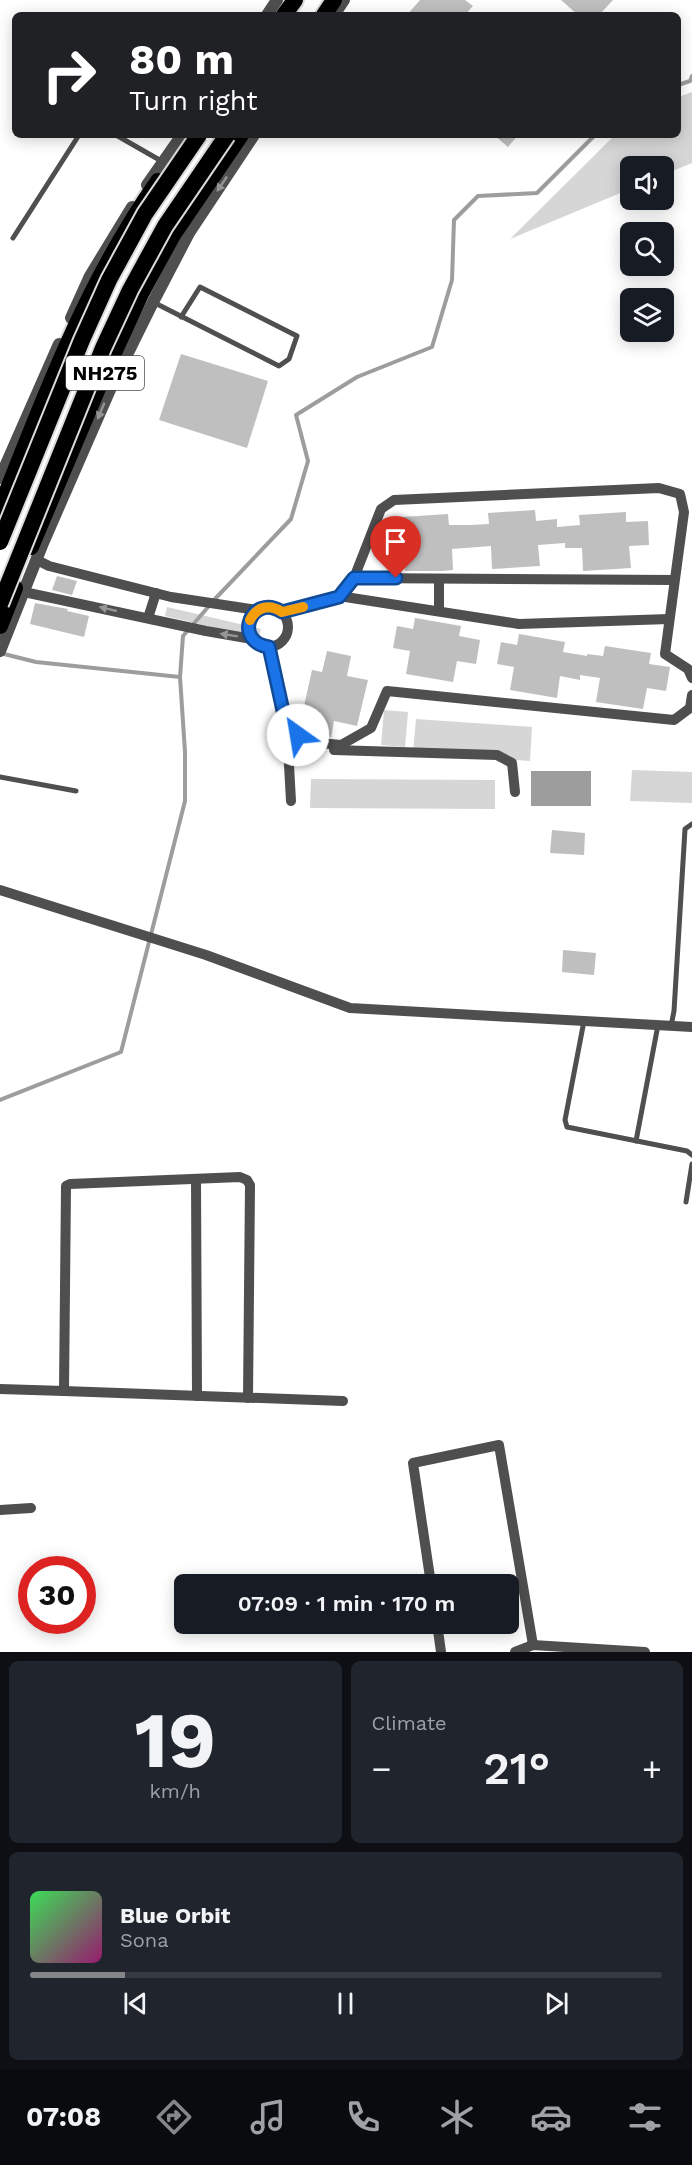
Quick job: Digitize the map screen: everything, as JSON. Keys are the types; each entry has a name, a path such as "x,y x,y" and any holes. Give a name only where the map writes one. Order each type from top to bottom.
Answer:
{"highway":[{"name":"NH275","path":"0,509 22,440 74,329 140,206 188,138"},
{"name":"NH275","path":"0,542 81,340 109,280 145,214 197,138"},
{"name":"NH275","path":"0,603 120,310 165,226 225,138"},
{"name":"NH275","path":"0,627 102,379 141,294 173,235 239,138"},
{"path":"122,239 160,261"}],"street":[{"name":"NH275","path":"0,478 22,440 90,276 122,221 180,138"},
{"name":"NH275","path":"0,651 112,385 189,233 252,138"},
{"path":"339,597 354,578 381,509 394,501 659,488 680,494 684,512 665,654 688,669 692,678"},
{"path":"37,560 49,566 171,597 217,606 257,610 270,607 282,612 339,597 439,610 519,624 669,619"},
{"path":"354,578 674,580"},
{"path":"439,579 439,610"},
{"path":"24,592 252,639 269,647 281,642 288,630 288,624 282,612"},
{"path":"148,618 156,593"},
{"path":"252,639 248,627 252,615 257,610"},
{"path":"269,647 287,729 291,801"},
{"path":"287,729 309,742 341,745 370,728 387,691 674,720 690,708 692,694"},
{"path":"309,742 311,750 497,754 512,763 515,792"},
{"path":"0,890 195,951 350,1008 692,1027"},
{"path":"64,1390 66,1186 240,1177 247,1180 250,1185 249,1398"},
{"path":"196,1179 197,1396"},
{"path":"0,1389 343,1401"},
{"path":"430,1574 413,1463 499,1445 533,1645"},
{"path":"0,1510 31,1508"},
{"path":"439,1634 441,1652"},
{"path":"515,1652 533,1645 645,1652"}],"lane":[{"path":"13,238 77,138"},
{"path":"121,138 163,162"},
{"path":"153,302 182,317 279,366 289,359 297,336 200,287 182,317"},
{"path":"0,777 76,791"},
{"path":"671,1026 674,1011 684,828 692,824"},
{"path":"585,1021 565,1119 567,1126 687,1151 692,1155"},
{"path":"636,1141 658,1025"},
{"path":"686,1202 692,1168"}],"shaded area":[{"path":"692,92 692,163 674,170 674,156 620,156 620,193 510,239 612,138 681,138 681,96"},
{"path":"167,607 261,629 259,638 165,616"},
{"path":"384,710 408,712 405,747 381,745"},
{"path":"416,719 532,727 530,761 413,752"},
{"path":"632,770 692,772 692,803 630,801"},
{"path":"531,771 591,771 591,806 531,806"},
{"path":"311,779 495,780 495,809 310,808"}],"building":[{"path":"420,0 465,0 473,6 468,12 410,12"},
{"path":"561,0 613,0 602,12 575,12"},
{"path":"498,138 516,138 508,147"},
{"path":"181,354 268,381 247,448 159,420"},
{"path":"535,510 536,521 557,519 557,527 580,525 579,515 626,512 626,522 648,521 649,545 629,546 631,568 583,571 582,548 565,548 565,543 538,545 540,566 492,569 491,546 452,549 453,570 442,571 405,571 404,550 387,551 386,529 402,528 402,517 448,514 449,525 489,524 488,513"},
{"path":"57,576 77,581 72,595 52,590"},
{"path":"35,603 68,609 67,611 89,616 84,637 30,624"},
{"path":"415,618 461,626 459,636 480,640 476,664 457,661 453,682 406,674 410,651 393,648 397,626 413,629"},
{"path":"519,634 565,642 563,652 587,656 587,654 603,656 605,646 651,653 649,664 670,667 666,691 647,688 643,709 596,702 600,678 580,675 580,680 560,676 557,698 510,690 514,667 497,664 501,642 517,645"},
{"path":"327,651 351,656 347,676 368,680 357,726 334,721 331,737 309,733 312,717 302,715 312,670 322,672"},
{"path":"552,830 585,833 584,855 550,853"},
{"path":"563,950 596,953 594,975 562,972"}],"waterway":[{"path":"681,84 690,81 692,76"},
{"path":"214,600 291,519 308,461 296,415 357,377 432,347 452,280 454,220 478,196 537,193 592,138"},
{"path":"0,1100 121,1052 185,801 185,752 180,677 183,636 209,606"},
{"path":"4,654 36,662 180,677"}],"slow traffic":[{"path":"250,620 257,610 263,608 270,607 282,612 303,607"}],"route":[{"path":"298,735 287,729 269,647 257,643 249,633 248,627 252,615 263,608 270,607 282,612 339,597 354,578 396,578"}]}
